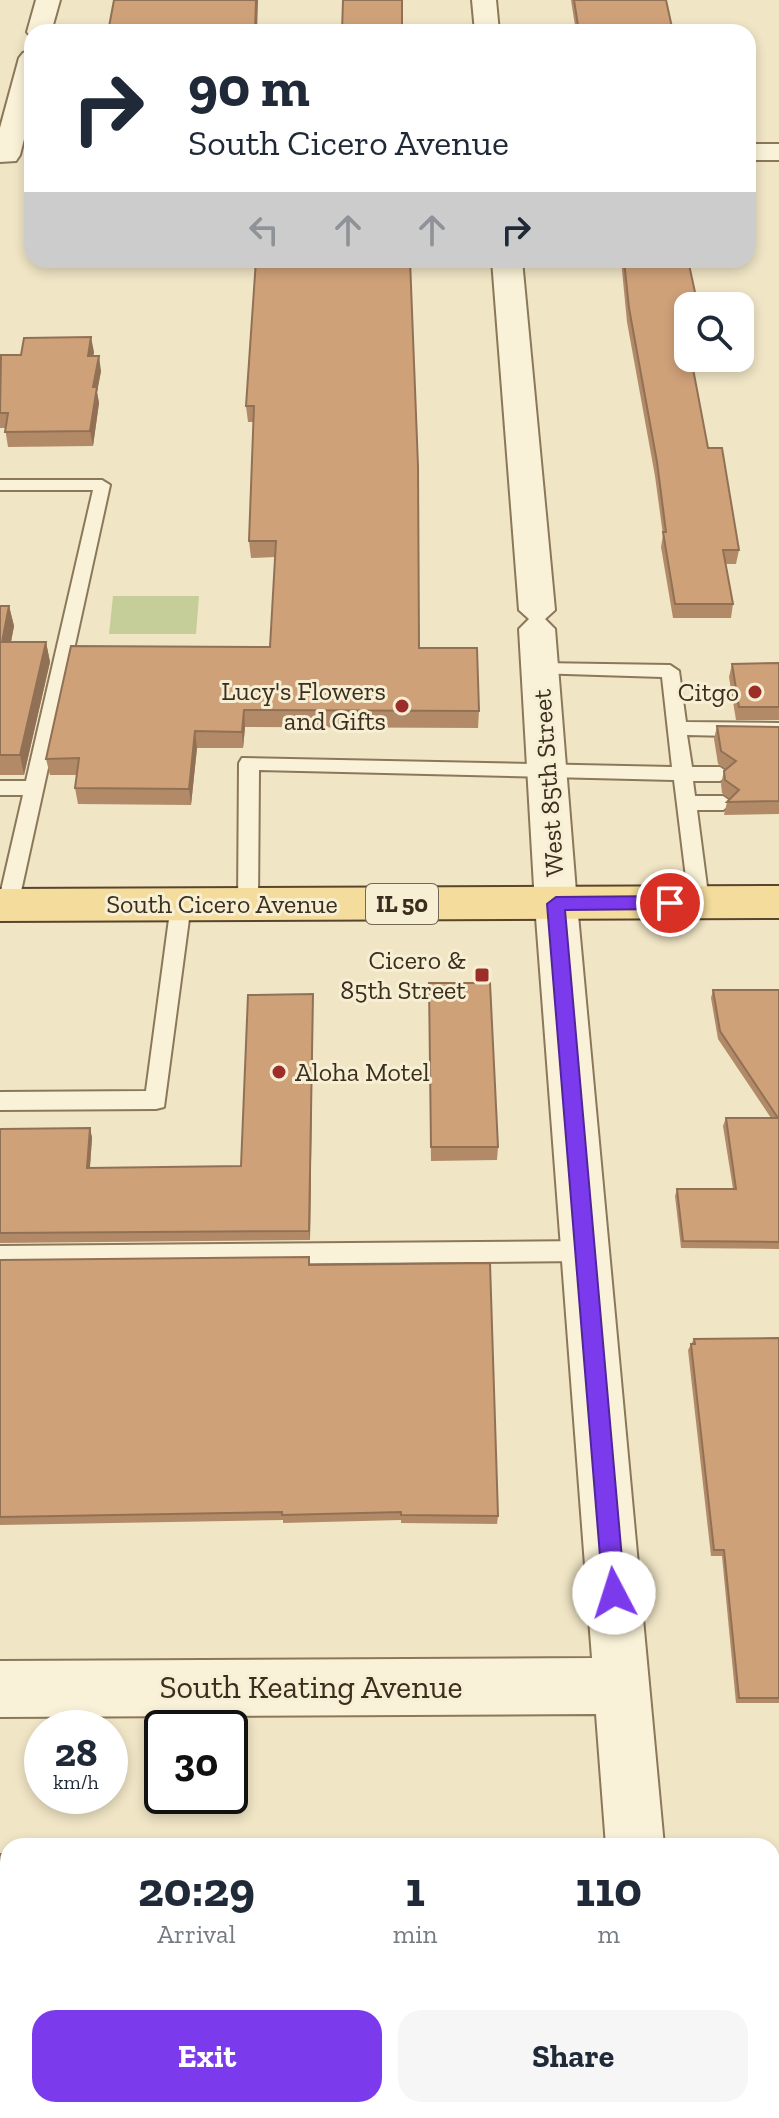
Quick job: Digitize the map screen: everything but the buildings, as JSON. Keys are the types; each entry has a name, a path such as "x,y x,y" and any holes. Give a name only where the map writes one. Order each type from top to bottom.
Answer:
{"main road":[{"name":"South Cicero Avenue","path":"4,905 779,902"}],"street":[{"path":"41,24 48,0"},
{"path":"484,0 486,24"},
{"path":"13,155 24,99"},
{"path":"756,152 779,152"},
{"name":"West 85th Street","path":"508,268 537,619 556,904 634,1838"},
{"name":"South Keating Avenue","path":"0,1689 622,1686"}],"lane":[{"path":"0,485 102,485 34,788 4,905"},
{"path":"540,669 670,671 699,902"},
{"path":"678,728 779,730"},
{"path":"248,904 249,763 720,774"},
{"path":"0,788 34,788"},
{"path":"687,803 723,803"},
{"path":"0,1101 156,1100 181,904"},
{"path":"0,1256 585,1251"}],"green space":[{"path":"113,596 199,596 196,634 109,634"}],"place":[{"name":"Citgo","path":"755,692"},
{"name":"Lucy's Flowers and Gifts","path":"402,706"},
{"name":"Cicero & 85th Street","path":"482,975"},
{"name":"Aloha Motel","path":"279,1072"}],"route":[{"path":"614,1593 556,904 670,903"}]}
